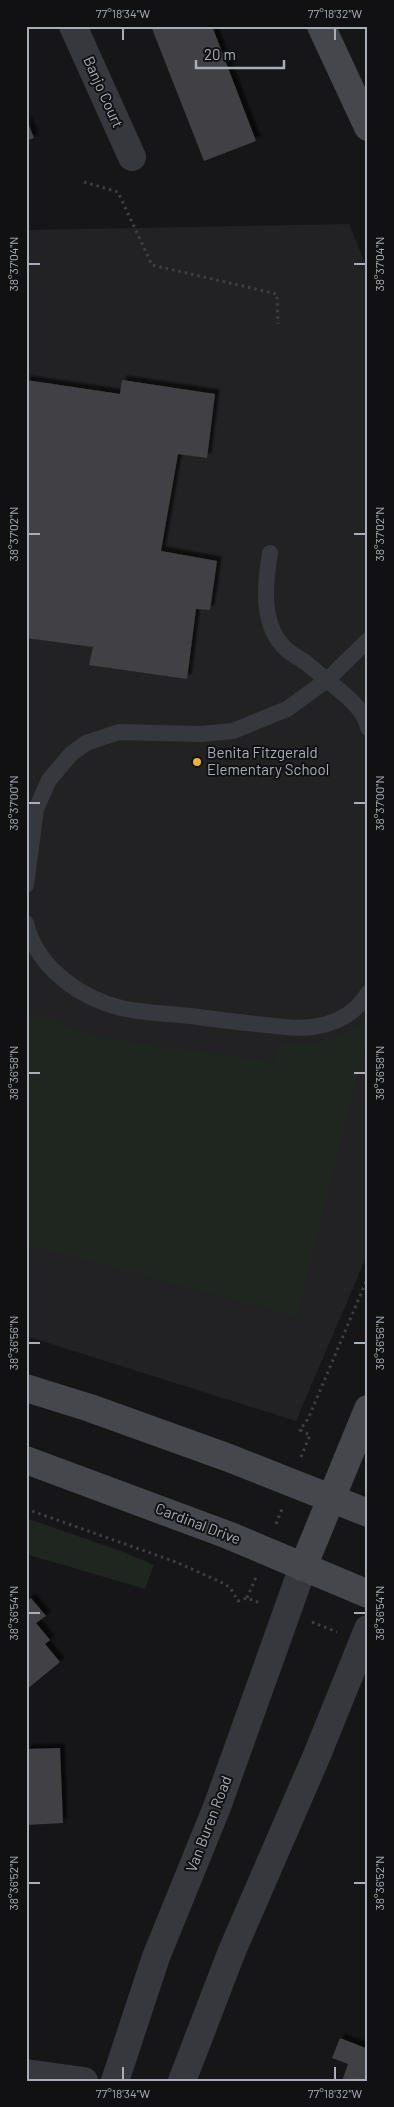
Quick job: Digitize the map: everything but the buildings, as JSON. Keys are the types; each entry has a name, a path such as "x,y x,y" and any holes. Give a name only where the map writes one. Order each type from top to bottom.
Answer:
{"main road":[{"path":"321,26 368,127"},
{"path":"26,1388 99,1411 332,1497 368,1513"},
{"path":"303,1567 368,1409"},
{"name":"Cardinal Drive","path":"26,1460 228,1535 368,1594"}],"street":[{"name":"Banjo Court","path":"73,26 132,157"},
{"name":"Van Buren Road","path":"115,2081 156,1956 217,1807 303,1567"},
{"path":"182,2081 232,1951 313,1764 368,1629"},
{"path":"26,2073 84,2081"}],"lane":[{"path":"270,553 266,582 266,608 276,634 285,648 328,680 358,707 367,722 368,728"},
{"path":"26,885 36,809 49,780 72,754 86,743 119,732 201,734 233,731 287,708 328,680 368,640"},
{"path":"26,923 29,935 40,955 55,974 106,1004 128,1009 260,1025 311,1028 335,1022 351,1014 368,993"}],"path":[{"path":"84,182 118,192 152,265 277,294 278,324"},
{"path":"26,1509 176,1562 216,1579 232,1589 238,1601 248,1598 310,1435 300,1430 308,1420 368,1277"}],"shaded area":[{"name":"Benita Fitzgerald Elementary School","path":"349,224 368,270 368,1253 296,1421 26,1336 26,230"},
{"path":"26,1014 55,1018 62,1024 102,1038 275,1062 278,1044 302,1045 326,1041 348,1032 368,1017 368,1035 298,1317 26,1245"},
{"path":"26,1518 121,1551 154,1565 145,1589 26,1554"}],"place":[{"name":"Benita Fitzgerald Elementary School","path":"197,762"}]}
